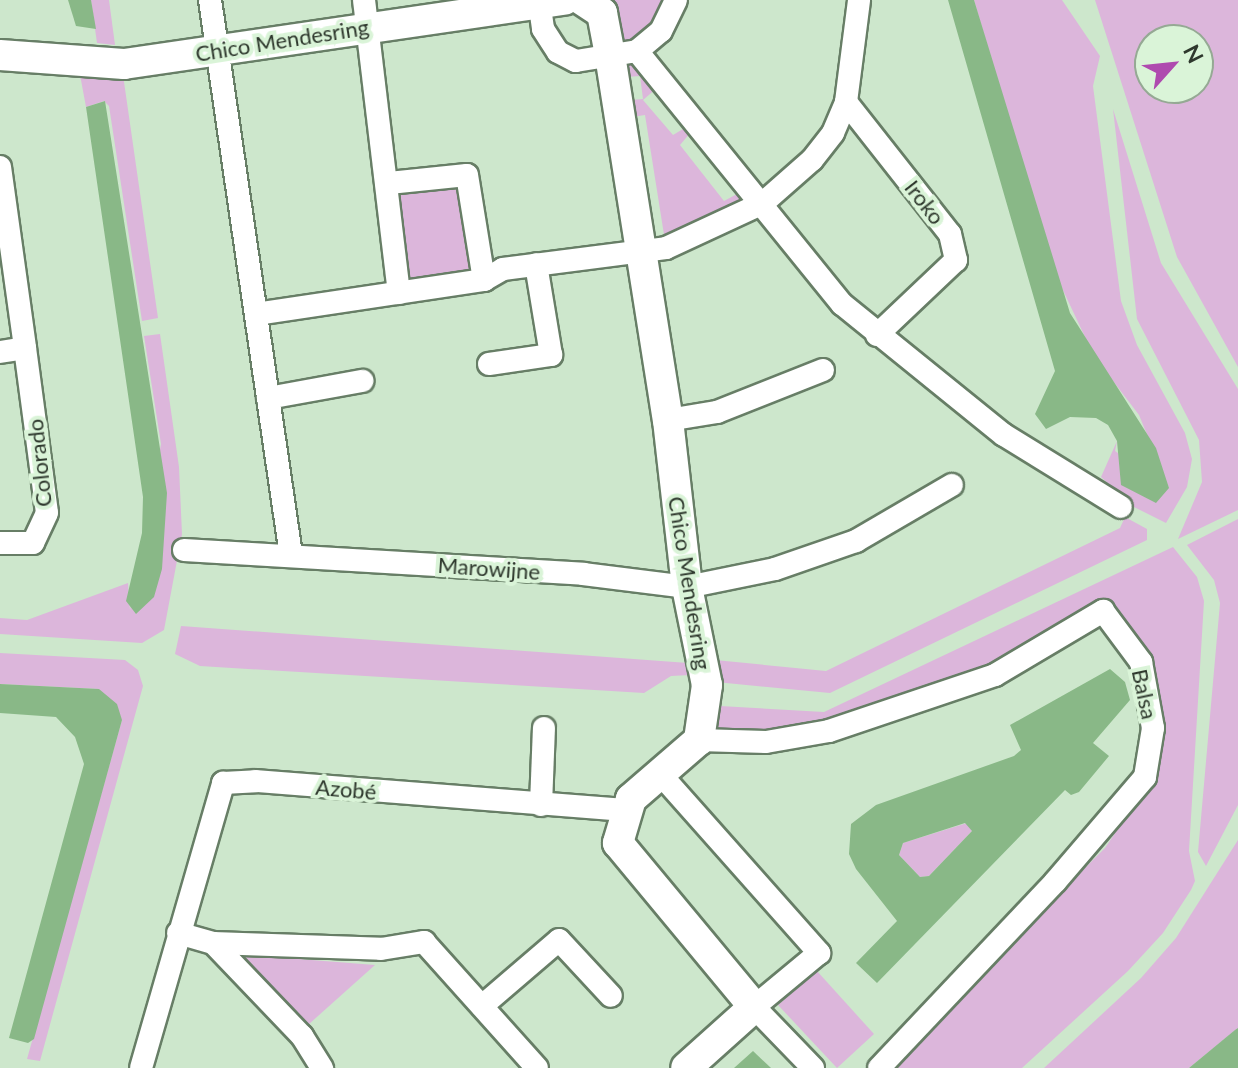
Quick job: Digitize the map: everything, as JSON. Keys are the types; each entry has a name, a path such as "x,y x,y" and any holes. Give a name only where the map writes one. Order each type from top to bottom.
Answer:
{"street":[{"path":"210,0 291,555"},
{"name":"Chico Mendesring","path":"582,0 602,13 623,53 639,250 668,420 687,587 707,685 699,740"},
{"path":"548,1 543,29 558,52 576,61 623,53 661,31 676,0"},
{"path":"256,314 484,280 503,269 666,248 763,203 812,160 833,133 846,102 859,0"},
{"name":"Chico Mendesring","path":"0,55 124,64 217,49 365,14 548,1"},
{"path":"365,14 389,183 399,293"},
{"path":"623,53 763,203 813,272 877,335 1004,435 1121,507"},
{"name":"Iroko","path":"846,102 950,234 956,260 877,335"},
{"name":"Colorado","path":"0,167 47,513 33,543 0,543"},
{"path":"389,183 467,175 484,280"},
{"path":"489,364 551,355 536,264"},
{"path":"0,352 25,348"},
{"path":"668,420 717,412 823,370"},
{"path":"268,398 362,381"},
{"path":"687,587 775,569 856,541 952,485"},
{"name":"Marowijne","path":"184,550 583,574 687,587"},
{"name":"Balsa","path":"699,740 766,742 829,731 995,675 1103,611 1141,662 1153,728 1145,777 1055,882 879,1068"},
{"path":"541,805 544,728"},
{"path":"699,740 624,810 618,843 754,1007 813,1068"},
{"path":"662,776 819,953 686,1068"},
{"name":"Azobé","path":"141,1068 223,783 256,781 624,810"},
{"path":"178,933 213,943 381,949 424,942 537,1068"},
{"path":"482,1006 559,940 611,996"},
{"path":"213,943 302,1036 322,1068"}],"shaded area":[{"path":"68,0 91,0 96,29 76,26"},
{"path":"91,0 109,0 115,45 97,43"},
{"path":"614,0 666,0 655,25 621,46"},
{"path":"948,0 974,0 1070,313 1156,448 1169,488 1156,503 1121,485 1117,441 1108,425 1096,418 1070,417 1046,429 1035,414 1055,371"},
{"path":"974,0 1062,0 1100,56 1093,86 1121,301 1137,345 1185,433 1192,459 1187,487 1166,523 1134,507 1101,477 1117,441 1115,451 1169,488 1139,415 1094,356 1053,269"},
{"path":"1095,0 1238,0 1238,367 1177,257"},
{"path":"631,63 657,88 643,100 673,135 683,129 691,132 680,145 724,201 737,194 743,200 741,207 665,241 645,115 632,117 631,100 643,99 640,76 626,77 624,68"},
{"path":"78,64 122,68 158,318 142,321 109,106 104,101 86,107"},
{"path":"105,101 167,493 162,569 154,597 136,614 126,601 142,533 143,497 86,107"},
{"path":"1113,109 1161,263 1238,389 1238,510 1178,539 1202,482 1199,440 1137,319"},
{"path":"458,183 473,270 410,280 396,191"},
{"path":"160,334 179,467 182,534 164,630 142,643 0,634 0,618 27,620 128,583 130,610 161,444 144,336"},
{"path":"1125,517 1147,529 1147,540 830,693 716,682 715,660 826,671 1120,528"},
{"path":"1238,519 1238,805 1206,866 1198,852 1220,603 1214,580 1187,545"},
{"path":"1173,547 1197,577 1204,601 1189,851 1195,881 1191,890 1163,933 1128,971 1022,1068 884,1068 1105,848 1154,776 1162,739 1112,613 1104,599 1018,652 887,708 766,734 715,733 720,706 824,712"},
{"path":"181,626 688,663 690,675 671,676 644,693 200,666 175,654"},
{"path":"0,653 125,660 138,670 143,686 40,1061 27,1059 122,720 99,689 0,684"},
{"path":"1110,669 1125,682 1130,700 1093,743 1109,756 1079,792 1071,795 1065,790 877,983 856,963 897,921 856,869 849,854 851,824 876,805 1014,756 1021,750 1010,725","holes":["965,823 972,831 929,876 920,877 899,855 903,843"]},
{"path":"0,684 99,689 117,704 122,720 34,1039 28,1043 9,1038 84,764 75,737 56,717 0,713"},
{"path":"967,823 972,831 929,876 920,877 899,855 903,843"},
{"path":"1238,840 1238,1028 1189,1068 1044,1068 1141,978 1176,938"},
{"path":"236,954 375,965 299,1033"},
{"path":"817,971 874,1034 837,1068 778,1005"},
{"path":"1238,1028 1238,1068 1189,1068 1235,1030"},
{"path":"753,1051 771,1068 734,1068"}]}
